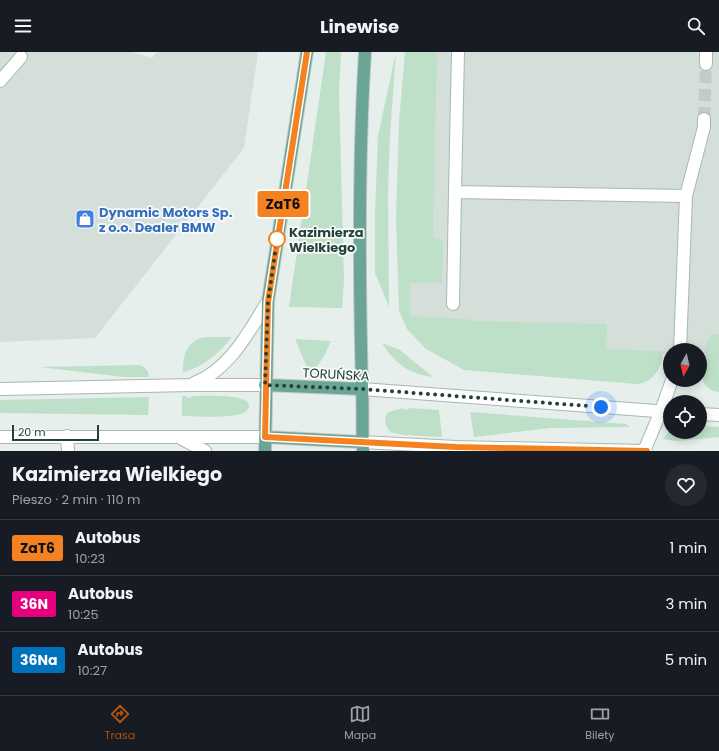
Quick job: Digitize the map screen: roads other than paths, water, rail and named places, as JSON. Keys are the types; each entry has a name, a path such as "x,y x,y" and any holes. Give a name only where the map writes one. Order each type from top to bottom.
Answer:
{"main road":[{"path":"265,451 265,385 268,302 307,52"},
{"path":"265,437 362,446 359,181 360,124 365,52"},
{"name":"TORUŃSKA","path":"265,385 362,389"}],"street":[{"path":"452,304 458,52"},
{"path":"0,81 21,57"},
{"path":"680,343 686,196 704,127 704,119"},
{"path":"455,192 686,196"},
{"path":"190,385 215,372 227,360 268,302"},
{"name":"TORUŃSKA","path":"0,389 265,385"},
{"name":"TORUŃSKA","path":"362,389 663,411"},
{"path":"707,414 719,415"},
{"path":"362,446 645,451 663,417"},
{"path":"67,436 68,451"},
{"path":"0,437 265,437"},
{"path":"181,438 205,451"}],"tunnel":[{"path":"704,119 706,64"}],"place":[{"name":"Dynamic Motors Sp. z o.o. Dealer BMW","path":"85,219"},
{"name":"Kazimierza Wielkiego","path":"277,239"}]}
